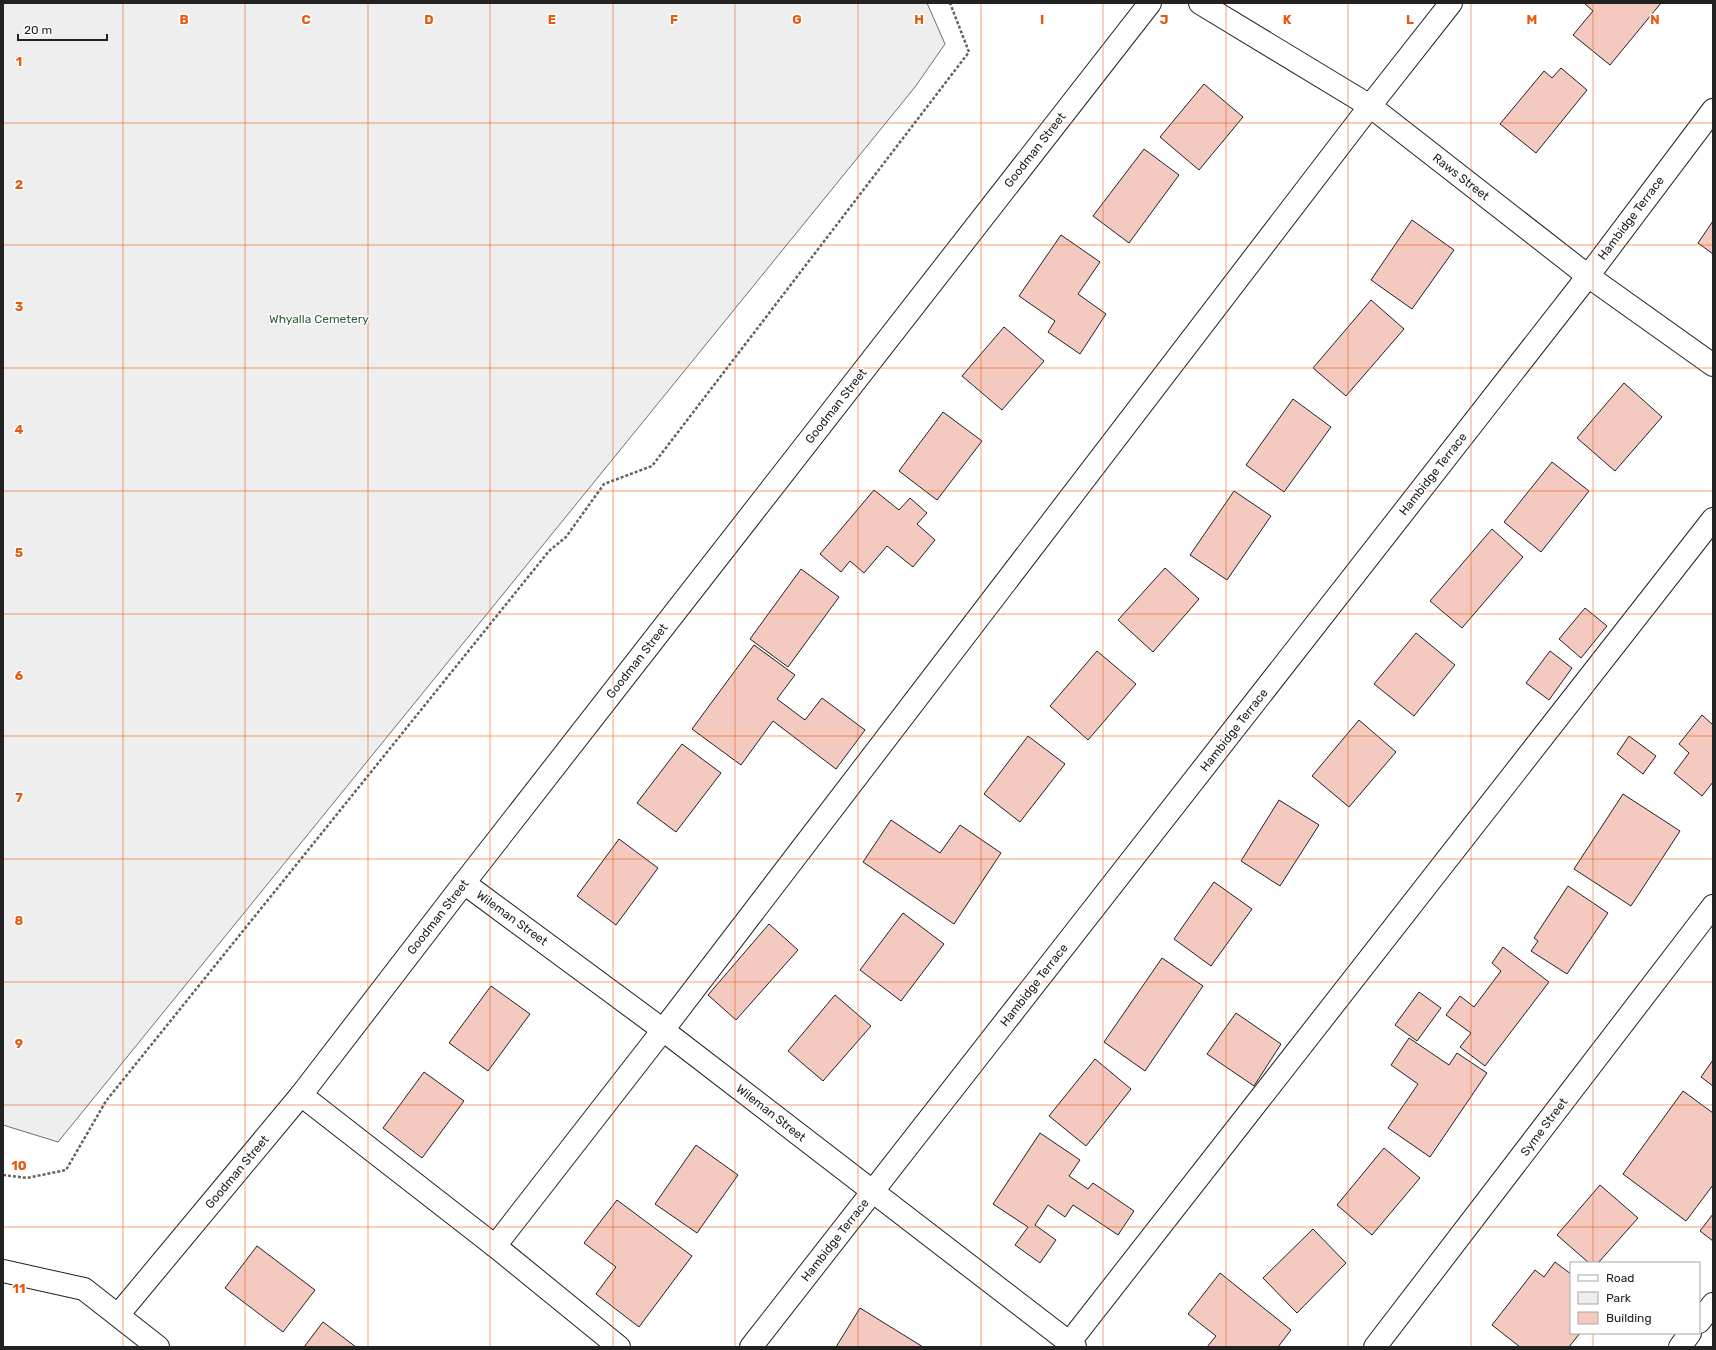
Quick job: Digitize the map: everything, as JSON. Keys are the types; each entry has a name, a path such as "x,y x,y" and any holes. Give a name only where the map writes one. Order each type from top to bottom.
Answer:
{"street":[{"name":"Goodman Street","path":"118,1315 301,1095 464,883 1150,3"},
{"name":"Raws Street","path":"1200,3 1370,106 1588,276 1713,365"},
{"path":"495,1246 663,1030 1370,106 1451,3"},
{"name":"Hambidge Terrace","path":"751,1347 1588,276 1713,110"},
{"path":"1072,1345 1713,519"},
{"name":"Wileman Street","path":"464,883 663,1030 1072,1345"},
{"name":"Syme Street","path":"1375,1347 1713,906"},
{"path":"301,1095 495,1246 619,1347"},
{"path":"3,1271 84,1289 158,1347"},
{"path":"1700,1321 1713,1304"},
{"path":"1680,1347 1689,1334"}],"path":[{"path":"3,1175 27,1178 66,1170 106,1101 549,552 566,537 604,484 652,466 969,52 950,3"}],"green space":[{"name":"Whyalla Cemetery","path":"3,3 927,3 945,44 915,87 58,1142 3,1125"}],"building":[{"path":"1584,3 1661,3 1610,65 1573,35 1593,11"},
{"path":"1561,68 1587,90 1536,153 1500,124 1544,71 1552,78"},
{"path":"1204,84 1243,117 1199,170 1160,137"},
{"path":"1144,149 1179,175 1129,243 1093,216"},
{"path":"1412,220 1454,250 1412,309 1371,280"},
{"path":"1713,221 1713,254 1698,243"},
{"path":"1061,235 1100,262 1078,294 1106,314 1080,354 1048,332 1055,321 1019,296"},
{"path":"1371,300 1404,329 1346,396 1313,368"},
{"path":"1004,327 1044,361 1002,410 962,376"},
{"path":"1624,383 1662,417 1615,471 1577,438"},
{"path":"1293,399 1331,427 1284,492 1246,465"},
{"path":"943,412 982,441 937,500 899,471"},
{"path":"1552,462 1589,491 1541,552 1504,522"},
{"path":"874,490 899,510 910,498 927,513 917,524 935,540 913,567 887,546 864,573 850,561 841,572 820,554"},
{"path":"1234,491 1271,516 1227,580 1190,555"},
{"path":"1492,529 1523,557 1462,628 1430,601"},
{"path":"1165,568 1199,599 1153,652 1118,620"},
{"path":"801,569 839,597 788,667 750,639"},
{"path":"1585,608 1607,626 1581,658 1559,639"},
{"path":"1416,633 1455,665 1414,716 1374,684"},
{"path":"754,645 795,675 777,699 805,720 822,698 865,730 836,769 773,721 741,765 692,729"},
{"path":"1097,651 1136,684 1088,740 1050,706"},
{"path":"1550,651 1572,668 1549,700 1526,683"},
{"path":"1702,715 1713,725 1713,782 1702,796 1674,773 1689,753 1679,744"},
{"path":"1359,720 1396,752 1349,807 1312,776"},
{"path":"1028,736 1065,764 1020,822 984,794"},
{"path":"1629,736 1656,756 1643,774 1617,754"},
{"path":"682,744 721,773 676,832 637,803"},
{"path":"1623,794 1680,831 1631,906 1574,869"},
{"path":"1279,800 1319,825 1280,886 1241,861"},
{"path":"891,820 940,853 960,825 1001,853 954,924 863,862"},
{"path":"619,839 658,868 616,925 577,896"},
{"path":"1214,882 1252,909 1211,966 1174,939"},
{"path":"1568,886 1608,913 1567,974 1531,951 1538,941 1534,938"},
{"path":"903,913 944,944 901,1001 860,970"},
{"path":"769,924 798,950 736,1020 708,995"},
{"path":"1503,947 1549,982 1485,1066 1460,1047 1471,1033 1446,1015 1460,996 1474,1007 1501,971 1492,963"},
{"path":"1162,958 1203,986 1145,1071 1104,1042"},
{"path":"491,986 530,1014 488,1071 449,1043"},
{"path":"1419,992 1441,1008 1417,1041 1395,1025"},
{"path":"835,995 871,1026 823,1081 788,1051"},
{"path":"1236,1013 1281,1044 1254,1086 1207,1054"},
{"path":"1409,1038 1449,1065 1457,1053 1487,1073 1430,1157 1388,1128 1418,1084 1391,1065"},
{"path":"1095,1059 1131,1089 1086,1146 1049,1116"},
{"path":"1713,1060 1713,1086 1701,1077"},
{"path":"424,1072 464,1101 422,1158 383,1128"},
{"path":"1683,1091 1713,1113 1713,1185 1686,1221 1623,1174"},
{"path":"1040,1133 1080,1160 1069,1176 1088,1189 1093,1183 1134,1211 1118,1235 1073,1205 1065,1217 1048,1205 1035,1225 1056,1240 1040,1263 1015,1245 1028,1227 993,1204"},
{"path":"696,1145 738,1175 697,1233 655,1204"},
{"path":"1384,1148 1420,1178 1372,1235 1337,1205"},
{"path":"1600,1185 1638,1218 1599,1262 1588,1262 1557,1235"},
{"path":"617,1200 692,1256 639,1327 596,1294 616,1267 584,1243"},
{"path":"1713,1214 1713,1241 1700,1231"},
{"path":"1313,1229 1346,1263 1297,1313 1263,1278"},
{"path":"257,1246 315,1290 283,1332 225,1288"},
{"path":"1555,1262 1570,1273 1570,1334 1579,1334 1569,1347 1520,1347 1492,1325 1535,1270 1544,1277"},
{"path":"1220,1273 1291,1330 1278,1347 1207,1347 1216,1336 1188,1314"},
{"path":"860,1308 923,1347 836,1347"},
{"path":"323,1322 356,1347 304,1347"}]}
